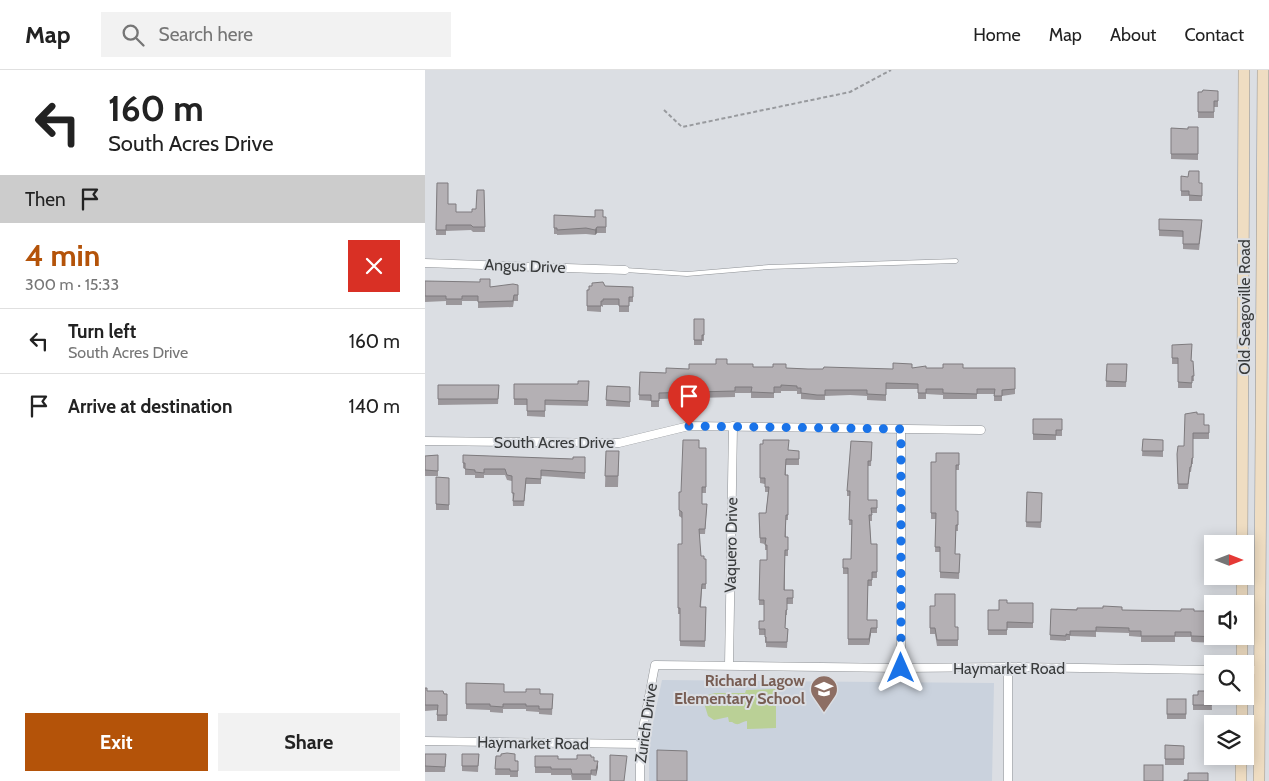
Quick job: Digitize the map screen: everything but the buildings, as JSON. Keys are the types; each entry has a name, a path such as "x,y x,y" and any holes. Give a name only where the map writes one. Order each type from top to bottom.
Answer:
{"main road":[{"name":"Old Seagoville Road","path":"1242,535 1244,70"},
{"name":"Old Seagoville Road","path":"1259,781 1259,548 1265,460 1262,173 1263,70"},
{"path":"1244,173 1262,173"},
{"path":"1243,460 1265,460"},
{"path":"1241,765 1241,781"}],"street":[{"name":"Angus Drive","path":"425,263 625,270"},
{"name":"South Acres Drive","path":"425,441 619,442 689,426 981,430"},
{"name":"Vaquero Drive","path":"729,664 733,426"},
{"path":"901,429 901,668"},
{"name":"Haymarket Road","path":"655,664 1204,670"},
{"name":"Zurich Drive","path":"640,781 640,744 655,664"},
{"path":"1008,667 1008,781"},
{"path":"1254,670 1259,670"},
{"name":"Haymarket Road","path":"425,741 640,744"}],"lane":[{"path":"625,270 687,274 769,267 957,261"}],"path":[{"path":"665,110 681,127 703,124 783,105 850,92 891,70"}],"shaded area":[{"name":"Richard Lagow Elementary School","path":"662,680 994,683 992,781 649,781 649,742"}],"green space":[{"path":"776,689 776,728 747,729 747,721 736,724 729,722 728,717 714,720 708,716 704,703 708,695 715,693 745,693 746,690"}],"place":[{"name":"Richard Lagow Elementary School","path":"824,713"}],"route":[{"path":"689,426 901,429 901,668"}]}
